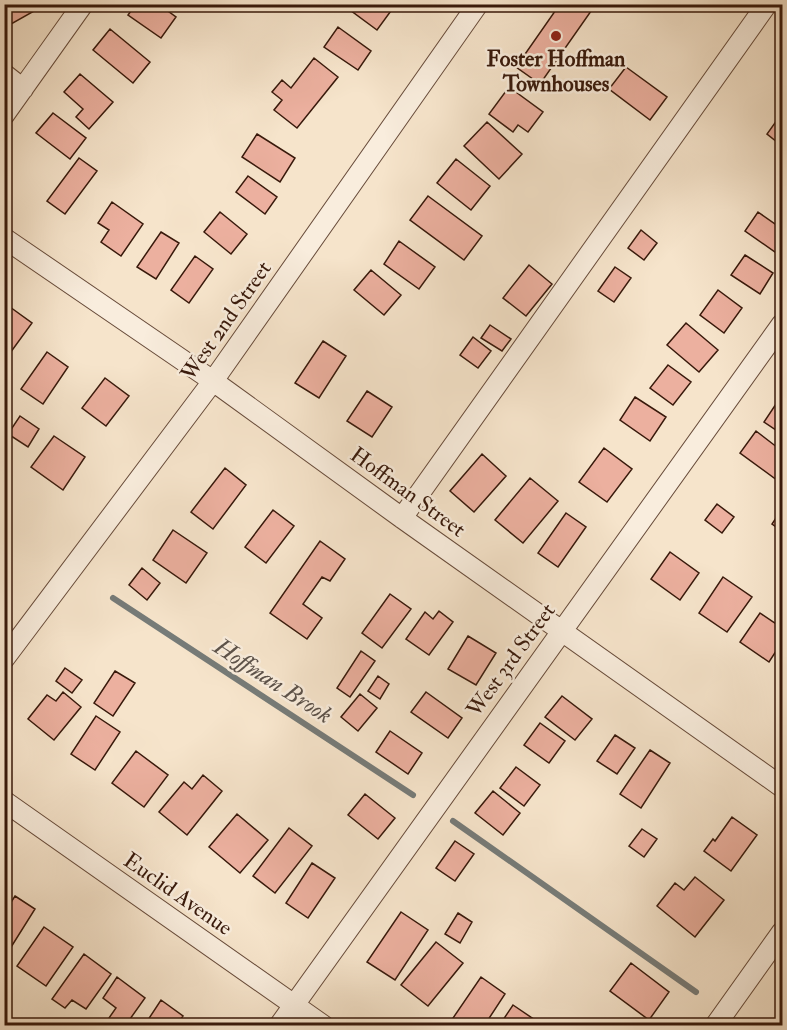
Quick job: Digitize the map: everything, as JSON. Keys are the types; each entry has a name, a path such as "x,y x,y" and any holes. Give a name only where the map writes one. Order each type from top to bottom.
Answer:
{"street":[{"path":"4,115 82,4"},
{"name":"West 2nd Street","path":"4,659 213,381 478,4"},
{"path":"402,518 767,4"},
{"path":"4,74 23,89"},
{"name":"Hoffman Street","path":"4,238 213,381 402,518 783,787"},
{"name":"West 3rd Street","path":"279,1026 783,324"},
{"name":"Euclid Avenue","path":"4,801 324,1026"},
{"path":"715,1026 783,932"}],"building":[{"path":"4,4 41,4 36,10 4,28"},
{"path":"136,4 158,4 176,17 161,38 128,15"},
{"path":"354,4 396,4 377,30 350,10"},
{"name":"Foster Hoffman Townhouses","path":"560,4 596,4 540,84 516,67"},
{"path":"338,27 371,51 358,70 324,47"},
{"path":"110,29 150,62 133,83 93,50"},
{"path":"314,58 338,77 297,128 274,110 282,100 272,92 282,80 291,88"},
{"path":"626,67 667,97 650,120 609,89"},
{"path":"80,74 113,102 89,129 76,117 83,109 64,92"},
{"path":"509,87 543,112 528,132 518,125 513,132 489,114"},
{"path":"53,113 86,138 70,159 36,133"},
{"path":"782,113 782,146 767,134"},
{"path":"487,122 522,154 499,179 464,146"},
{"path":"257,134 295,158 280,182 242,157"},
{"path":"79,158 97,171 65,214 47,201"},
{"path":"456,159 490,186 471,210 437,183"},
{"path":"248,176 277,197 265,214 236,192"},
{"path":"428,196 482,236 464,260 410,220"},
{"path":"112,202 143,224 121,256 101,242 109,230 98,223"},
{"path":"220,212 247,234 231,254 204,232"},
{"path":"758,212 782,229 782,257 745,231"},
{"path":"641,230 657,243 644,260 628,248"},
{"path":"161,232 179,243 156,279 137,267"},
{"path":"399,241 435,267 419,289 384,264"},
{"path":"745,255 773,273 760,294 731,275"},
{"path":"195,256 213,269 189,303 171,290"},
{"path":"529,265 552,284 526,316 503,298"},
{"path":"615,267 631,278 614,302 598,291"},
{"path":"371,270 401,295 384,315 354,290"},
{"path":"718,290 742,308 724,333 700,315"},
{"path":"10,307 32,323 5,360 4,315"},
{"path":"686,323 718,350 699,372 667,345"},
{"path":"490,325 511,339 502,351 481,338"},
{"path":"473,337 491,351 478,368 460,355"},
{"path":"323,341 346,356 319,398 295,383"},
{"path":"47,352 68,367 43,404 21,389"},
{"path":"668,365 691,382 673,405 650,388"},
{"path":"105,378 129,396 106,426 82,408"},
{"path":"367,391 392,407 372,437 347,421"},
{"path":"782,395 782,434 764,422"},
{"path":"635,397 666,417 650,441 620,420"},
{"path":"20,416 39,429 28,447 8,434"},
{"path":"756,431 782,451 781,483 740,453"},
{"path":"54,436 85,457 63,490 31,467"},
{"path":"604,448 632,469 607,502 579,482"},
{"path":"482,454 506,476 474,512 450,491"},
{"path":"225,468 246,485 213,529 191,512"},
{"path":"530,478 558,501 523,543 495,520"},
{"path":"717,504 734,517 722,533 705,520"},
{"path":"782,509 782,531 772,524"},
{"path":"273,510 294,526 266,563 245,547"},
{"path":"566,513 586,527 558,567 538,553"},
{"path":"173,530 207,553 186,583 153,560"},
{"path":"320,541 345,559 330,581 322,577 303,604 322,618 307,639 270,613"},
{"path":"670,552 699,573 680,600 651,579"},
{"path":"142,568 160,583 147,600 129,585"},
{"path":"723,577 752,597 727,632 699,613"},
{"path":"390,594 411,609 382,648 362,633"},
{"path":"439,611 453,622 429,655 406,639 425,612 433,619"},
{"path":"760,613 782,628 782,642 769,662 740,642"},
{"path":"468,636 496,653 476,685 448,669"},
{"path":"361,651 375,661 350,697 337,688"},
{"path":"65,668 82,680 72,693 56,681"},
{"path":"115,671 135,683 113,716 94,703"},
{"path":"378,676 389,684 380,699 368,691"},
{"path":"63,692 81,707 54,740 28,719 47,695 56,701"},
{"path":"426,692 462,718 448,738 411,712"},
{"path":"360,694 377,708 358,731 341,717"},
{"path":"562,696 592,719 575,740 545,717"},
{"path":"96,716 120,732 95,770 71,754"},
{"path":"540,723 565,741 549,763 524,745"},
{"path":"390,731 422,753 408,774 376,752"},
{"path":"615,735 635,748 617,774 597,761"},
{"path":"650,750 670,763 641,808 620,794"},
{"path":"136,751 168,775 144,807 112,783"},
{"path":"516,767 540,785 524,806 500,788"},
{"path":"203,775 222,791 187,835 159,812 184,782 192,789"},
{"path":"493,791 520,813 503,835 475,813"},
{"path":"365,794 395,818 378,839 348,815"},
{"path":"237,814 268,840 240,873 209,847"},
{"path":"732,817 757,835 731,871 704,851 713,839 715,841"},
{"path":"289,828 312,846 275,893 253,876"},
{"path":"642,829 657,839 644,857 629,846"},
{"path":"455,841 474,854 455,881 436,868"},
{"path":"312,863 335,878 308,918 286,903"},
{"path":"695,877 724,900 695,937 657,906 675,883 684,890"},
{"path":"15,896 35,909 8,952 4,950 4,913"},
{"path":"401,912 428,930 395,980 367,962"},
{"path":"458,913 472,922 460,943 445,934"},
{"path":"44,927 73,947 46,986 17,966"},
{"path":"436,942 463,963 428,1006 401,985"},
{"path":"84,954 111,974 86,1009 72,1000 65,1008 52,999"},
{"path":"631,963 669,992 649,1020 610,991"},
{"path":"117,977 145,998 125,1026 119,1026 109,1018 116,1008 103,998"},
{"path":"481,977 505,994 484,1026 458,1026 451,1021"},
{"path":"161,1000 183,1016 176,1026 144,1026"},
{"path":"513,1005 541,1024 540,1026 499,1026"}],"waterway":[{"name":"Hoffman Brook","path":"113,598 413,795"},
{"name":"Hoffman Brook","path":"453,821 696,992"}],"place":[{"name":"Foster Hoffman Townhouses","path":"556,36"}]}
